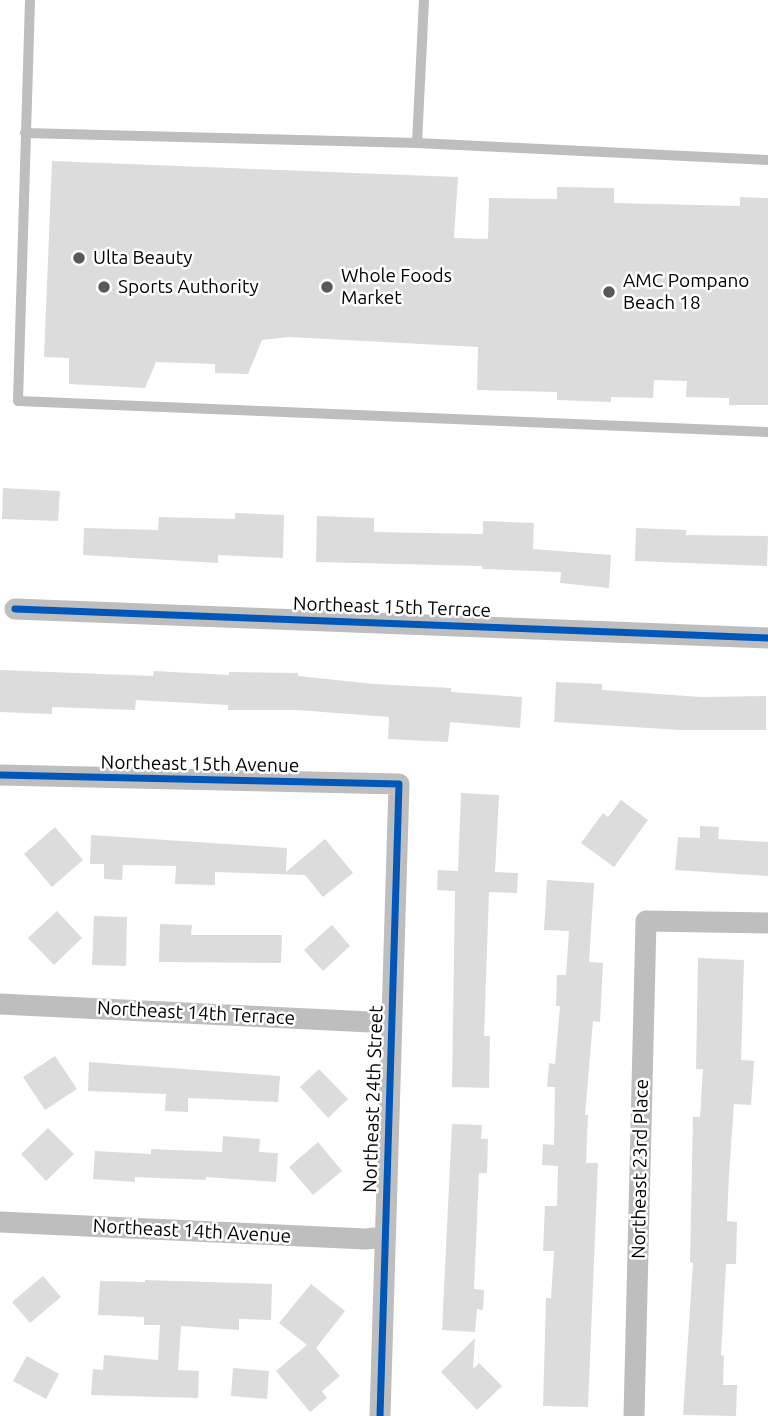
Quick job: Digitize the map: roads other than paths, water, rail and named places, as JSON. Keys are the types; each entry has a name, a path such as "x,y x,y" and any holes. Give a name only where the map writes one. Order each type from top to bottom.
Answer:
{"street":[{"name":"Northeast 15th Terrace","path":"15,609 768,638"},
{"name":"Northeast 15th Avenue","path":"0,775 399,784"},
{"name":"Northeast 24th Street","path":"380,1416 399,784"},
{"name":"Northeast 23rd Place","path":"634,1416 646,921 768,923"},
{"name":"Northeast 14th Terrace","path":"0,1004 391,1023"},
{"name":"Northeast 14th Avenue","path":"0,1222 365,1239 385,1237"}],"lane":[{"path":"30,0 18,401 768,432"},
{"path":"417,143 424,0"},
{"path":"25,133 417,143 768,160"}],"place":[{"name":"Ulta Beauty","path":"79,258"},
{"name":"Sports Authority","path":"104,287"},
{"name":"Whole Foods Market","path":"327,287"},
{"name":"AMC Pompano Beach 18","path":"609,292"}]}
